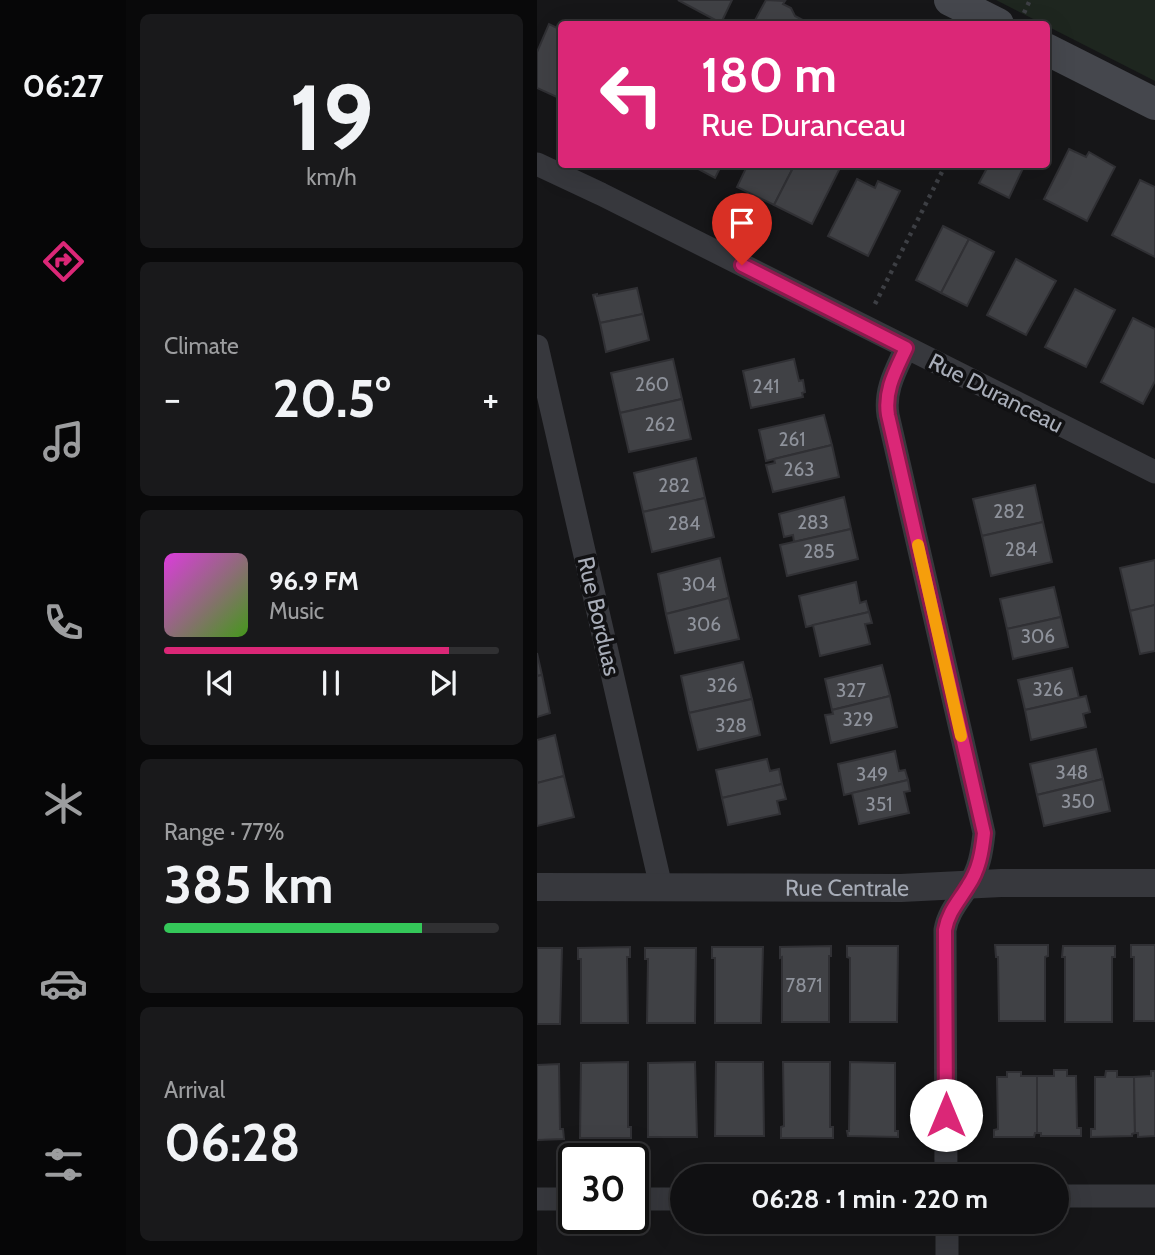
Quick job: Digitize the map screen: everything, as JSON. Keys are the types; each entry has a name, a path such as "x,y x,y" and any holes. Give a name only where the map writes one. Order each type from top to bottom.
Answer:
{"main road":[{"path":"950,0 1011,19"},
{"path":"1050,51 1155,104"}],"street":[{"name":"Rue Duranceau","path":"537,164 1155,472"},
{"name":"Rue Borduas","path":"537,346 661,887"},
{"path":"906,348 890,384 886,404 984,833 980,862 969,885 951,911 945,930 946,1164"},
{"name":"Rue Centrale","path":"537,887 901,888 1155,883"},
{"path":"1069,1196 1155,1196"},
{"path":"537,1199 558,1199"},
{"path":"649,1199 670,1199"},
{"path":"947,1234 947,1255"}],"path":[{"path":"1011,19 1030,0"},
{"path":"875,305 944,168"}],"shaded area":[{"path":"996,0 1155,0 1155,81 1050,28 1050,21 1037,21"}],"building":[{"path":"678,0 732,0 722,21"},
{"path":"766,0 785,1 783,4 804,21 755,21"},
{"path":"549,24 558,28 558,98 537,88 537,52"},
{"path":"1069,149 1086,157 1089,152 1115,167 1087,221 1044,199"},
{"path":"696,168 720,168 715,178"},
{"path":"746,168 793,168 774,205 737,187"},
{"path":"793,168 840,168 812,224 774,205"},
{"path":"983,168 1023,168 1009,198 979,183 986,170"},
{"path":"857,179 875,188 878,181 900,191 868,256 828,236"},
{"path":"1140,180 1155,187 1155,257 1112,235"},
{"path":"943,226 969,239 941,293 916,280"},
{"path":"969,239 994,252 967,306 941,293"},
{"path":"1016,259 1056,281 1026,335 987,315"},
{"path":"637,288 643,314 600,323 593,295"},
{"path":"1075,289 1115,310 1086,367 1045,347"},
{"path":"643,314 649,340 606,352 600,323"},
{"path":"1133,318 1155,329 1155,381 1143,404 1101,382"},
{"path":"673,359 682,399 620,413 611,373"},
{"path":"794,359 799,381 803,380 803,397 751,408 743,371"},
{"path":"682,399 691,439 629,452 620,413"},
{"path":"824,415 832,445 766,461 759,430"},
{"path":"832,445 839,477 773,492 766,465 775,463 774,459"},
{"path":"696,458 705,498 643,512 634,473"},
{"path":"1035,485 1043,522 982,536 973,499"},
{"path":"844,497 851,529 794,542 793,535 784,537 779,514"},
{"path":"705,498 714,537 652,552 643,512"},
{"path":"1043,522 1052,562 991,576 982,536"},
{"path":"851,529 858,559 787,576 780,545"},
{"path":"720,558 729,598 666,614 658,574"},
{"path":"1155,560 1155,605 1130,611 1120,568"},
{"path":"856,582 860,603 866,601 869,612 806,627 799,596"},
{"path":"1054,587 1061,617 1007,629 1000,599"},
{"path":"729,598 739,639 675,653 666,614"},
{"path":"1155,605 1155,651 1140,654 1130,611"},
{"path":"869,612 872,623 865,624 870,644 820,656 813,625"},
{"path":"1061,617 1068,647 1013,659 1007,629"},
{"path":"537,653 542,675 537,676"},
{"path":"743,662 752,699 689,713 681,676"},
{"path":"882,665 890,696 832,710 825,679"},
{"path":"1072,668 1079,698 1025,710 1018,680"},
{"path":"542,675 550,713 537,717 537,676"},
{"path":"890,696 897,727 831,743 825,715 833,714 832,710"},
{"path":"1086,696 1090,712 1083,714 1086,727 1031,740 1025,710"},
{"path":"752,699 760,735 698,750 689,713"},
{"path":"555,735 564,776 537,783 537,740"},
{"path":"1096,749 1103,779 1037,795 1030,764"},
{"path":"895,751 899,771 905,770 908,780 844,795 838,764"},
{"path":"767,759 770,771 779,769 782,784 722,798 716,770"},
{"path":"564,776 574,817 537,826 537,783"},
{"path":"1103,779 1110,811 1044,826 1037,795"},
{"path":"908,780 910,791 904,792 909,813 859,824 852,793"},
{"path":"782,784 786,799 777,801 780,814 728,825 722,798"},
{"path":"995,945 1048,945 1048,956 1045,957 1045,1021 999,1021 998,957"},
{"path":"1131,945 1155,945 1155,1021 1134,1021 1134,957 1131,957"},
{"path":"831,946 829,1022 782,1022 780,947"},
{"path":"847,946 898,946 897,1022 850,1022 850,958 847,957"},
{"path":"1063,946 1115,946 1115,957 1112,957 1112,1022 1065,1022"},
{"path":"630,947 630,957 627,957 628,1023 581,1023 581,959 578,959 578,948"},
{"path":"712,947 763,947 761,1023 715,1023 715,958 712,958"},
{"path":"537,948 562,948 560,1024 537,1024"},
{"path":"645,948 696,948 695,1023 647,1023 648,959 645,959"},
{"path":"628,1062 628,1127 631,1127 631,1138 580,1138 581,1063"},
{"path":"695,1062 697,1137 648,1137 648,1063"},
{"path":"716,1062 763,1062 764,1136 715,1136"},
{"path":"783,1062 830,1062 830,1127 833,1127 833,1138 781,1138 781,1127 784,1126"},
{"path":"850,1062 895,1063 895,1131 898,1131 898,1137 848,1136"},
{"path":"559,1064 560,1129 563,1129 564,1139 537,1140 537,1065"},
{"path":"1054,1070 1067,1070 1067,1076 1076,1076 1077,1128 1081,1128 1081,1136 1041,1136 1041,1133 1037,1133 1037,1076 1054,1076"},
{"path":"1106,1071 1117,1071 1117,1077 1134,1077 1135,1133 1132,1136 1091,1137 1091,1129 1095,1129 1095,1077 1105,1077"},
{"path":"1151,1071 1155,1071 1155,1136 1138,1137 1138,1133 1135,1133 1134,1077 1151,1076"},
{"path":"1007,1072 1021,1072 1021,1076 1037,1076 1037,1133 1034,1137 994,1137 994,1130 998,1129 997,1077 1007,1077"}],"slow traffic":[{"path":"918,545 961,736"}],"route":[{"path":"742,265 906,348 890,384 886,404 984,833 980,862 969,885 951,911 945,930 946,1115"}]}
